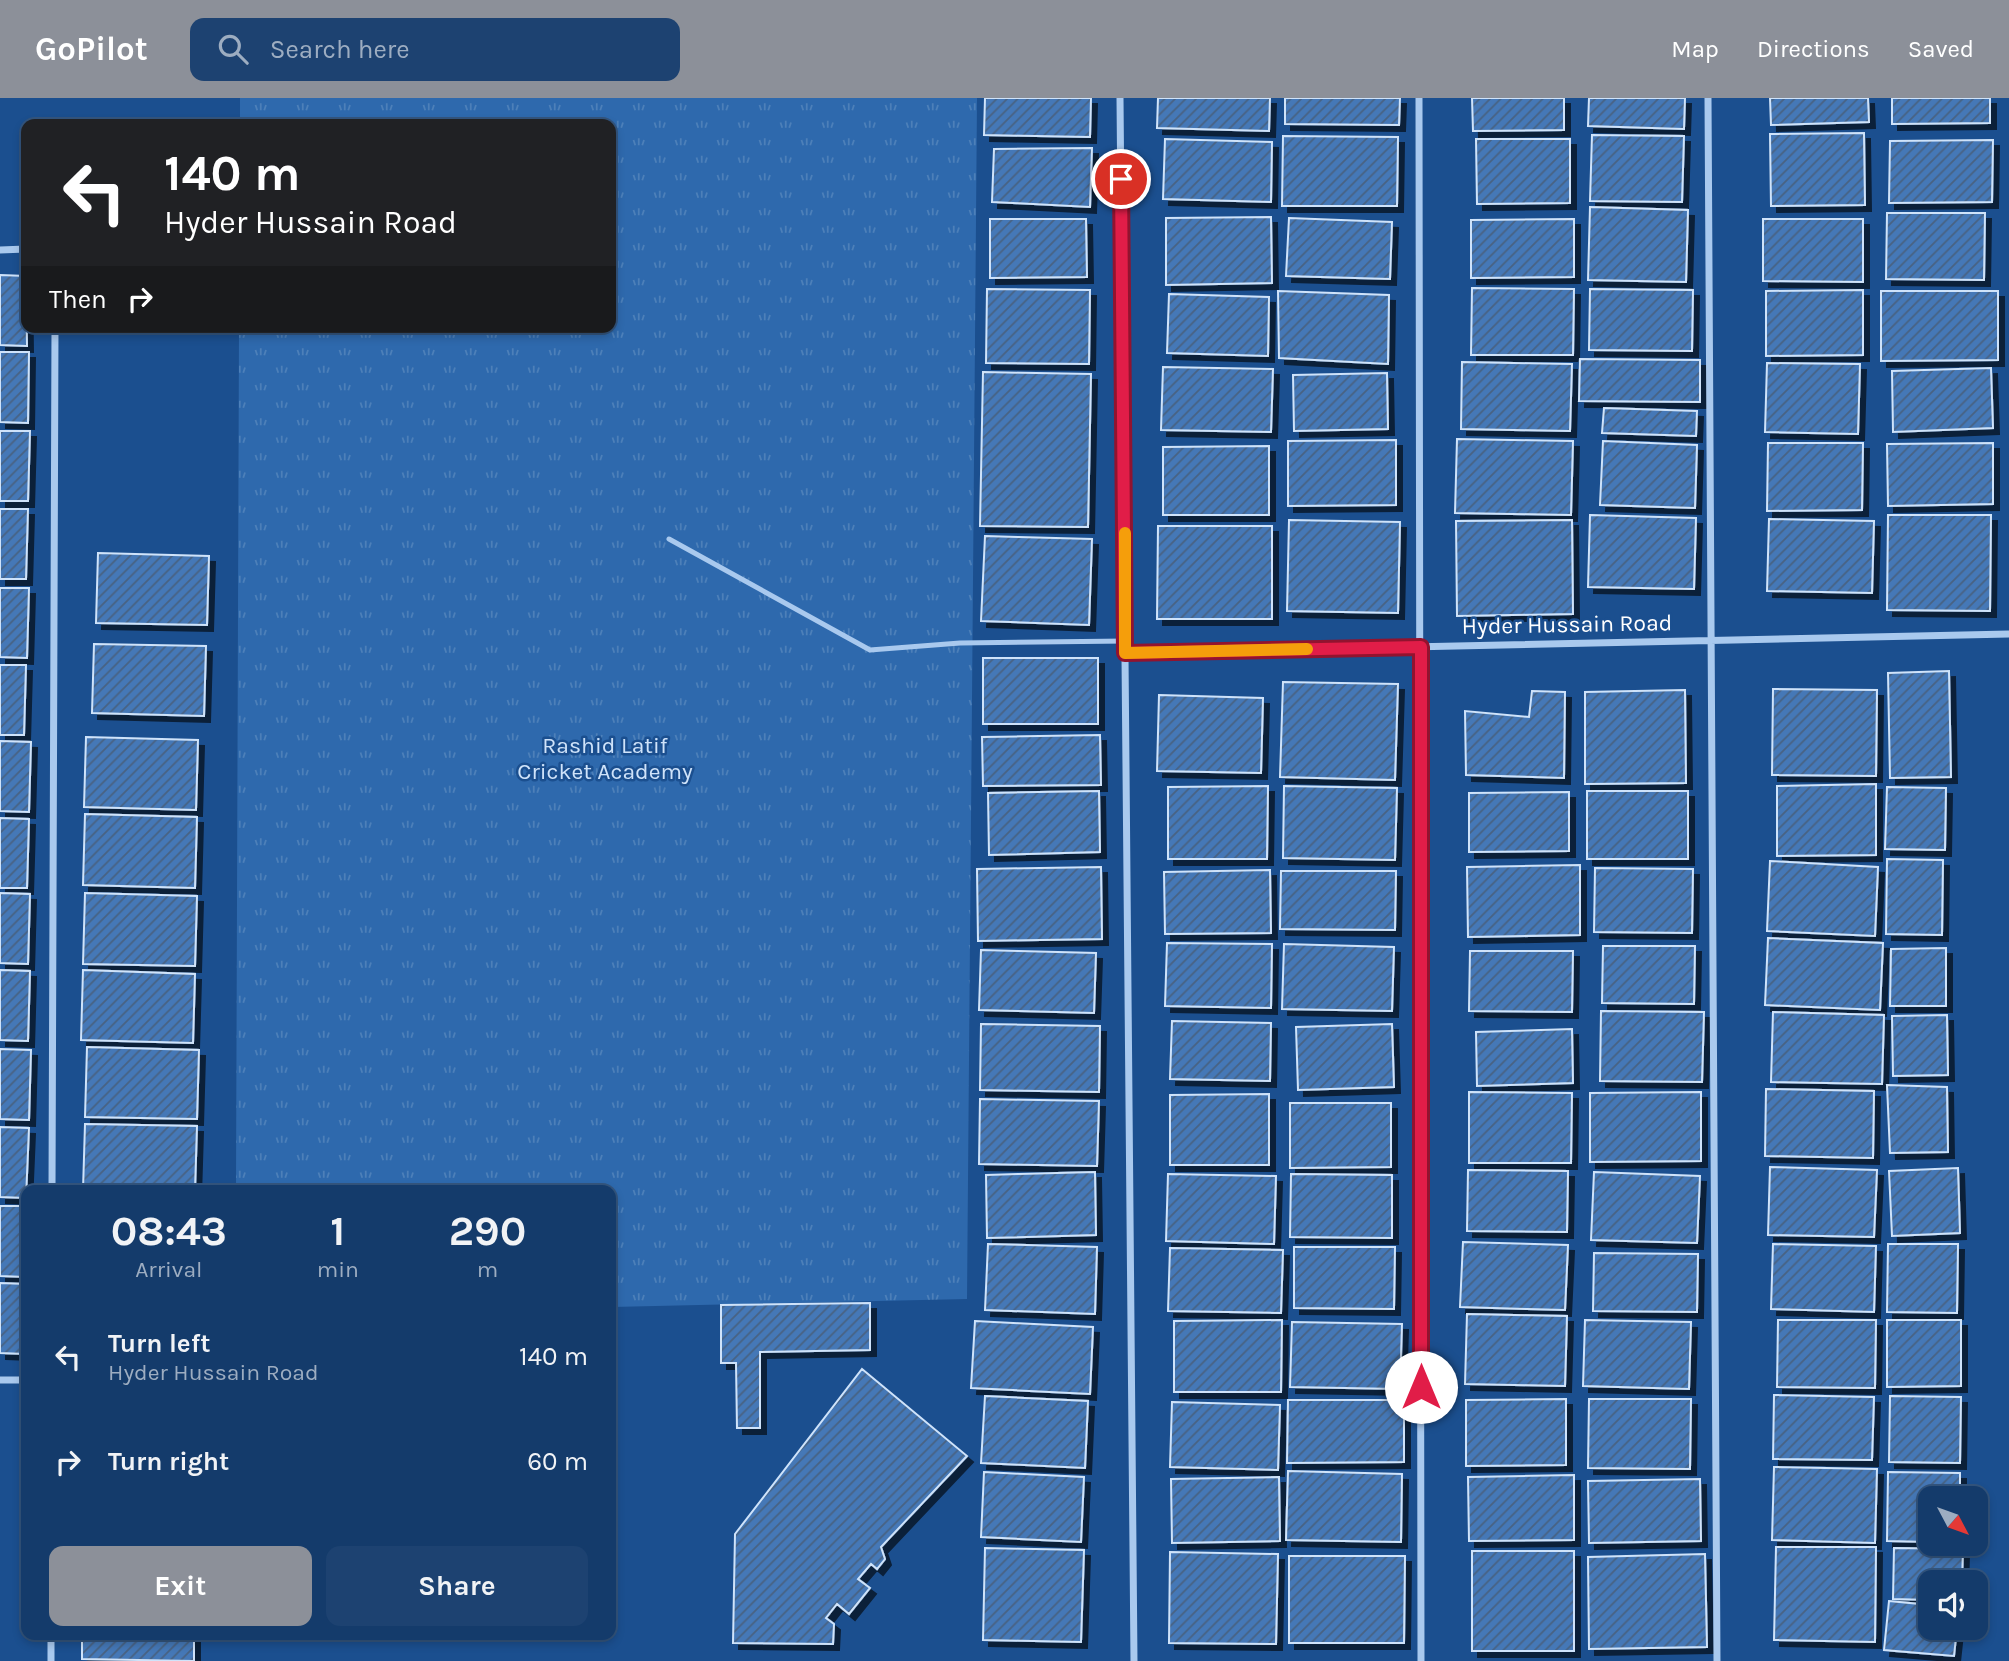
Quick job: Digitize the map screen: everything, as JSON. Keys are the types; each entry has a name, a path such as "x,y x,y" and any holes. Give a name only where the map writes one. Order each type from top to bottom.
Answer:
{"street":[{"path":"1120,98 1134,1661"},
{"path":"1419,98 1421,1661"},
{"path":"1708,98 1717,1661"},
{"path":"0,250 21,249"},
{"path":"52,1185 55,333"},
{"name":"Hyder Hussain Road","path":"1125,653 2009,634"},
{"path":"0,1380 21,1380"},
{"path":"51,1640 51,1661"}],"lane":[{"path":"669,539 870,650 960,643 1126,641"}],"green space":[{"name":"Rashid Latif Cricket Academy","path":"240,98 977,98 967,1299 616,1307 616,1185 236,1185 239,333 616,333 616,119 240,119"}],"building":[{"path":"985,98 1091,98 1090,137 984,135"},
{"path":"1158,98 1270,98 1269,131 1157,128"},
{"path":"1285,98 1400,98 1399,125 1285,124"},
{"path":"1472,98 1564,98 1564,130 1473,131"},
{"path":"1589,98 1685,98 1684,129 1588,126"},
{"path":"1770,98 1868,98 1869,122 1771,125"},
{"path":"1892,98 1990,98 1990,123 1892,124"},
{"path":"1864,133 1865,205 1771,206 1770,134"},
{"path":"1592,135 1684,136 1682,202 1590,201"},
{"path":"1283,136 1398,137 1397,206 1282,206"},
{"path":"1165,139 1272,142 1271,202 1163,199"},
{"path":"1476,139 1570,139 1570,203 1477,204"},
{"path":"1993,140 1992,202 1889,203 1890,141"},
{"path":"1092,148 1090,207 992,202 994,149"},
{"path":"1590,207 1688,210 1686,282 1588,280"},
{"path":"1887,213 1985,213 1984,280 1886,279"},
{"path":"1271,217 1272,283 1166,285 1166,218"},
{"path":"1289,218 1392,222 1390,279 1286,276"},
{"path":"990,219 1086,219 1087,277 990,278"},
{"path":"1574,219 1574,277 1471,278 1471,220"},
{"path":"1763,219 1863,219 1863,282 1763,281"},
{"path":"0,275 21,276 21,333 27,333 27,346 0,345"},
{"path":"1472,288 1574,289 1573,355 1471,355"},
{"path":"987,289 1090,290 1089,364 986,363"},
{"path":"1590,289 1693,290 1692,351 1589,350"},
{"path":"1863,290 1863,355 1766,356 1766,291"},
{"path":"1278,291 1389,295 1388,364 1279,358"},
{"path":"1881,291 1998,291 1998,360 1881,361"},
{"path":"1169,294 1269,297 1268,356 1167,353"},
{"path":"0,352 29,352 28,423 0,422"},
{"path":"1580,359 1700,360 1700,402 1579,401"},
{"path":"1462,362 1572,364 1570,431 1461,429"},
{"path":"1767,363 1860,364 1858,434 1765,432"},
{"path":"1163,367 1273,369 1271,432 1161,430"},
{"path":"1991,368 1993,428 1893,432 1892,371"},
{"path":"983,372 1091,374 1088,527 980,526"},
{"path":"1387,373 1388,429 1294,431 1293,375"},
{"path":"1604,408 1697,411 1696,436 1602,433"},
{"path":"0,431 30,431 28,501 0,501"},
{"path":"1457,439 1573,441 1571,515 1455,513"},
{"path":"1396,440 1396,505 1288,506 1288,441"},
{"path":"1603,441 1697,445 1695,508 1600,505"},
{"path":"1768,443 1863,443 1862,510 1767,511"},
{"path":"1993,443 1993,504 1888,506 1887,444"},
{"path":"1269,446 1269,515 1163,515 1163,447"},
{"path":"0,509 28,509 26,579 0,579"},
{"path":"1590,515 1696,518 1694,589 1588,587"},
{"path":"1888,515 1991,515 1990,611 1887,610"},
{"path":"1769,519 1874,521 1872,593 1767,591"},
{"path":"1289,520 1400,522 1398,613 1287,611"},
{"path":"1572,520 1573,614 1457,616 1456,521"},
{"path":"1158,526 1272,526 1272,619 1157,619"},
{"path":"985,536 1092,539 1089,625 981,621"},
{"path":"98,553 209,556 207,625 96,623"},
{"path":"0,588 29,588 27,658 0,657"},
{"path":"94,644 206,646 204,716 92,713"},
{"path":"983,658 1098,658 1098,724 983,724"},
{"path":"0,665 26,665 24,735 0,735"},
{"path":"1949,671 1951,777 1890,778 1888,673"},
{"path":"1283,682 1398,684 1395,780 1280,777"},
{"path":"1773,689 1877,690 1876,776 1772,775"},
{"path":"1685,690 1686,783 1585,784 1585,692"},
{"path":"1532,691 1565,692 1564,778 1466,775 1465,711 1529,717"},
{"path":"1159,695 1263,698 1261,773 1157,771"},
{"path":"1100,735 1101,785 983,786 982,737"},
{"path":"86,737 198,740 196,810 84,807"},
{"path":"0,741 31,742 29,812 0,811"},
{"path":"1876,784 1876,855 1777,856 1777,786"},
{"path":"1268,786 1267,859 1168,859 1168,787"},
{"path":"1284,786 1397,788 1395,860 1283,858"},
{"path":"1887,787 1946,788 1945,850 1885,849"},
{"path":"1099,791 1100,852 989,855 988,793"},
{"path":"1587,791 1688,791 1688,859 1587,859"},
{"path":"1569,792 1569,851 1469,852 1469,793"},
{"path":"85,814 197,817 195,888 83,885"},
{"path":"0,818 29,819 27,888 0,888"},
{"path":"1887,859 1943,860 1942,935 1886,934"},
{"path":"1770,861 1878,867 1875,936 1767,931"},
{"path":"1580,865 1580,935 1468,937 1467,867"},
{"path":"1101,867 1102,939 978,941 977,869"},
{"path":"1595,868 1693,869 1692,933 1594,932"},
{"path":"1270,870 1271,933 1165,934 1164,872"},
{"path":"1281,871 1396,871 1395,930 1280,929"},
{"path":"0,893 30,894 28,964 0,963"},
{"path":"85,893 197,896 195,966 83,964"},
{"path":"1768,938 1883,943 1880,1010 1765,1005"},
{"path":"1167,943 1272,944 1271,1008 1165,1006"},
{"path":"1284,944 1394,947 1392,1011 1282,1009"},
{"path":"1603,946 1695,946 1694,1004 1602,1003"},
{"path":"1946,948 1946,1006 1890,1006 1891,949"},
{"path":"981,950 1096,953 1094,1013 979,1010"},
{"path":"1470,951 1573,951 1572,1012 1469,1011"},
{"path":"0,970 30,971 28,1041 0,1040"},
{"path":"83,970 195,974 193,1043 81,1040"},
{"path":"1601,1011 1704,1012 1702,1082 1600,1081"},
{"path":"1773,1012 1884,1015 1882,1084 1771,1082"},
{"path":"1947,1015 1948,1075 1893,1076 1892,1016"},
{"path":"1172,1021 1271,1023 1270,1081 1170,1079"},
{"path":"981,1024 1100,1026 1099,1092 980,1090"},
{"path":"1392,1024 1394,1087 1298,1090 1296,1027"},
{"path":"1572,1029 1573,1083 1477,1086 1476,1032"},
{"path":"87,1047 199,1050 197,1119 85,1117"},
{"path":"0,1049 31,1050 29,1120 0,1119"},
{"path":"1887,1085 1947,1087 1948,1152 1890,1153"},
{"path":"1766,1089 1874,1091 1873,1158 1765,1156"},
{"path":"1469,1092 1572,1093 1571,1163 1469,1163"},
{"path":"1701,1092 1701,1161 1590,1162 1590,1093"},
{"path":"1269,1094 1269,1165 1170,1165 1170,1095"},
{"path":"980,1099 1099,1101 1097,1166 979,1164"},
{"path":"1290,1103 1391,1103 1391,1167 1290,1168"},
{"path":"85,1124 197,1126 195,1185 83,1185"},
{"path":"0,1127 29,1128 27,1185 21,1185 21,1198 0,1197"},
{"path":"1770,1167 1877,1170 1874,1237 1768,1235"},
{"path":"1958,1168 1960,1233 1892,1236 1889,1171"},
{"path":"1468,1170 1568,1171 1567,1232 1467,1231"},
{"path":"1095,1172 1096,1235 987,1238 986,1175"},
{"path":"1594,1172 1700,1176 1697,1243 1591,1240"},
{"path":"1168,1174 1276,1176 1274,1244 1166,1241"},
{"path":"1291,1174 1392,1175 1392,1238 1290,1237"},
{"path":"0,1206 21,1206 21,1277 0,1276"},
{"path":"1463,1242 1568,1245 1565,1310 1460,1307"},
{"path":"988,1244 1097,1247 1095,1314 985,1310"},
{"path":"1773,1244 1876,1246 1874,1312 1771,1309"},
{"path":"1888,1244 1958,1244 1957,1313 1887,1312"},
{"path":"1294,1247 1395,1247 1394,1309 1294,1308"},
{"path":"1170,1248 1283,1250 1281,1313 1168,1311"},
{"path":"1594,1253 1698,1254 1697,1312 1593,1311"},
{"path":"0,1283 21,1284 21,1354 0,1353"},
{"path":"870,1303 870,1350 760,1352 760,1428 737,1428 736,1363 721,1363 721,1305"},
{"path":"1467,1314 1567,1316 1565,1386 1465,1384"},
{"path":"1282,1320 1281,1392 1174,1392 1174,1321"},
{"path":"1585,1320 1691,1322 1689,1389 1583,1386"},
{"path":"1778,1320 1876,1320 1875,1388 1777,1387"},
{"path":"1887,1320 1961,1320 1961,1386 1887,1387"},
{"path":"975,1321 1093,1327 1090,1394 971,1388"},
{"path":"1292,1322 1402,1324 1400,1389 1290,1387"},
{"path":"862,1369 967,1456 881,1547 885,1559 877,1569 871,1564 858,1579 870,1588 849,1614 837,1604 826,1618 834,1624 833,1644 733,1643 735,1534"},
{"path":"1774,1395 1874,1397 1872,1460 1773,1459"},
{"path":"985,1396 1088,1401 1085,1468 981,1463"},
{"path":"1890,1396 1961,1397 1960,1463 1889,1462"},
{"path":"1566,1399 1566,1465 1466,1466 1466,1400"},
{"path":"1589,1399 1691,1399 1690,1469 1588,1468"},
{"path":"1288,1400 1404,1400 1404,1462 1287,1463"},
{"path":"1172,1402 1280,1405 1278,1470 1170,1467"},
{"path":"1774,1467 1877,1469 1875,1543 1772,1540"},
{"path":"1288,1471 1402,1474 1401,1542 1286,1540"},
{"path":"984,1472 1084,1477 1081,1542 981,1537"},
{"path":"1888,1472 1960,1473 1960,1486 1918,1486 1918,1542 1887,1541"},
{"path":"1574,1475 1574,1540 1469,1541 1468,1477"},
{"path":"1279,1477 1280,1541 1172,1543 1171,1479"},
{"path":"1700,1479 1701,1541 1589,1543 1588,1481"},
{"path":"1776,1547 1876,1547 1875,1642 1774,1640"},
{"path":"985,1548 1084,1550 1081,1642 983,1640"},
{"path":"1894,1548 1918,1548 1918,1556 1963,1556 1962,1570 1918,1570 1918,1600 1893,1599"},
{"path":"1472,1551 1574,1551 1574,1651 1472,1651"},
{"path":"1170,1552 1278,1554 1276,1644 1169,1643"},
{"path":"1705,1554 1707,1647 1589,1649 1588,1557"},
{"path":"1289,1556 1405,1556 1404,1643 1289,1643"},
{"path":"1889,1601 1918,1604 1918,1640 1956,1640 1954,1656 1884,1650"},
{"path":"82,1640 194,1640 194,1661 82,1659"}],"slow traffic":[{"path":"1125,533 1125,653 1307,649"}],"route":[{"path":"1121,179 1125,653 1421,647 1421,1387"}]}
